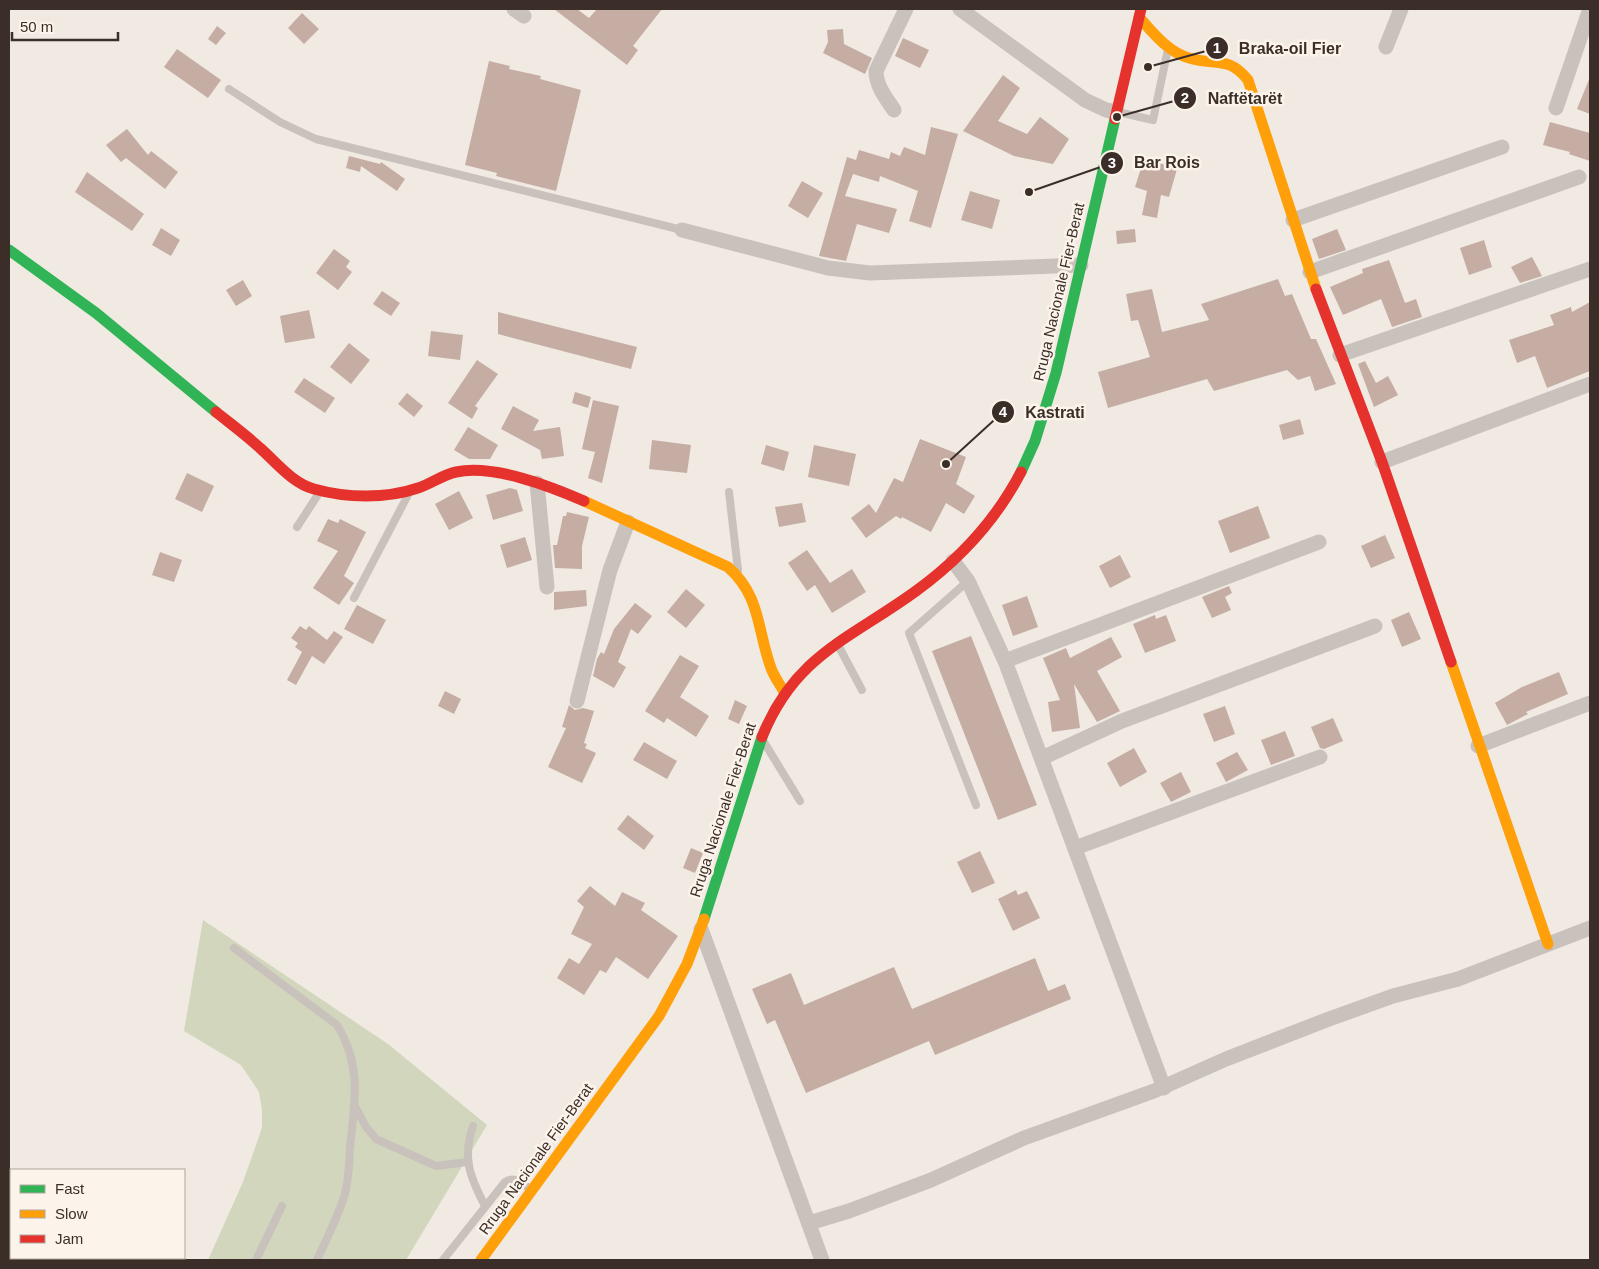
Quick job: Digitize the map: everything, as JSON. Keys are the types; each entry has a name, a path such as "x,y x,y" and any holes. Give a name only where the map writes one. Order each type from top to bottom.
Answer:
{"street":[{"path":"894,110 880,88 876,71 906,9"},
{"path":"960,9 1085,100 1106,110 1117,112"},
{"path":"1386,47 1401,9"},
{"path":"1556,108 1590,9"},
{"path":"1140,13 1168,47 1189,59 1233,63 1241,69 1248,80 1310,272 1382,462 1478,746 1548,944"},
{"name":"Rruga Nacionale Fier-Berat","path":"481,1260 659,1016 678,984 700,929 761,738 784,692 807,665 911,595 953,561 981,533 1003,506 1027,462 1049,399 1140,13"},
{"path":"1293,220 1502,147"},
{"path":"1310,272 1579,177"},
{"path":"682,230 828,268 870,273 1081,264"},
{"path":"9,250 96,313 259,447 296,481 320,490 362,496 387,496 410,491 444,475 458,471 496,472 538,483 574,497 709,557 738,574 750,590 756,606 772,670 784,692"},
{"path":"1340,355 1590,269"},
{"path":"1382,462 1590,384"},
{"path":"538,483 547,587"},
{"path":"577,701 610,570 628,522"},
{"path":"1005,661 1319,542"},
{"path":"953,561 968,581 1005,661 1164,1088"},
{"path":"1042,758 1122,721 1375,626"},
{"path":"1478,746 1590,703"},
{"path":"1075,848 1320,757"},
{"path":"809,1223 849,1211 930,1180 1024,1138 1164,1088 1226,1059 1347,1012 1407,992 1458,979 1590,928"},
{"path":"700,929 822,1260"}],"lane":[{"path":"1117,112 1153,120 1168,47"},
{"path":"229,89 280,122 316,139 682,230"},
{"path":"297,527 320,490"},
{"path":"354,598 410,491"},
{"path":"729,492 738,574"},
{"path":"968,581 909,633 976,805"},
{"path":"837,643 862,690"},
{"path":"761,738 800,801"},
{"path":"234,948 337,1025 347,1041 353,1057 355,1106 345,1195 317,1260"},
{"path":"355,1106 366,1127 376,1139 436,1166 468,1162"},
{"path":"473,1126 466,1149 472,1181 485,1206"},
{"path":"443,1260 505,1182 511,1178 517,1179 531,1190"},
{"path":"256,1260 282,1206"}],"green space":[{"path":"203,920 388,1044 487,1125 406,1260 208,1260 243,1182 262,1128 262,1110 259,1092 241,1065 184,1031"}],"building":[{"path":"554,9 577,9 589,18 597,9 662,9 633,46 638,50 627,65"},
{"path":"302,13 319,29 304,44 288,28"},
{"path":"217,26 226,33 216,45 208,39"},
{"path":"843,29 844,44 872,58 865,74 823,53 828,42 827,30"},
{"path":"903,38 929,50 920,68 895,56"},
{"path":"177,49 221,80 208,98 164,67"},
{"path":"489,61 510,66 509,69 541,76 540,79 581,90 556,191 496,176 497,173 465,165"},
{"path":"1003,75 1020,88 998,121 1027,134 1040,117 1069,139 1053,164 1014,156 963,131"},
{"path":"1590,77 1590,114 1577,109"},
{"path":"1550,122 1590,133 1590,161 1569,154 1570,152 1543,145"},
{"path":"931,127 958,134 931,228 909,221 918,191 880,176 879,182 853,174 845,196 897,209 889,233 857,224 846,261 819,256 847,157 856,160 859,150 889,159 891,152 900,156 904,147 925,155"},
{"path":"127,129 148,155 151,151 178,172 165,189 126,158 121,162 106,145"},
{"path":"349,156 380,164 381,162 405,179 397,191 361,166 360,172 346,168"},
{"path":"1154,161 1177,169 1169,197 1161,195 1157,218 1142,215 1147,191 1135,187 1142,165 1151,168"},
{"path":"87,172 144,214 132,231 75,192"},
{"path":"802,181 823,193 808,218 788,206"},
{"path":"970,191 1000,200 992,229 961,220"},
{"path":"161,228 180,240 171,256 152,245"},
{"path":"1135,229 1136,242 1117,244 1116,231"},
{"path":"1337,229 1346,250 1319,259 1312,239"},
{"path":"1484,240 1492,267 1469,275 1460,248"},
{"path":"334,249 350,261 346,267 352,272 338,290 316,273"},
{"path":"1532,257 1542,276 1520,283 1511,267"},
{"path":"1389,260 1405,303 1416,299 1422,317 1392,327 1381,299 1343,315 1330,287 1363,273 1362,269"},
{"path":"1278,279 1285,296 1292,294 1311,339 1316,339 1336,384 1315,391 1310,376 1298,380 1287,370 1214,391 1207,379 1108,408 1098,372 1150,357 1138,320 1131,321 1126,294 1152,289 1162,332 1209,320 1201,304"},
{"path":"243,280 252,296 236,306 226,290"},
{"path":"382,291 400,303 391,316 373,304"},
{"path":"1590,302 1590,371 1547,388 1535,356 1517,363 1509,340 1554,325 1550,315 1571,307 1572,312"},
{"path":"309,310 315,338 285,343 280,316"},
{"path":"498,312 637,347 631,369 498,334"},
{"path":"431,331 463,335 460,360 428,356"},
{"path":"349,343 370,360 351,384 330,367"},
{"path":"477,360 498,374 475,406 478,408 472,419 448,403"},
{"path":"1365,361 1376,383 1388,376 1398,395 1374,407 1358,364"},
{"path":"304,378 335,398 325,413 294,392"},
{"path":"575,392 591,397 588,408 572,403"},
{"path":"407,393 423,406 414,417 398,404"},
{"path":"593,400 619,406 602,483 588,478 595,452 582,449"},
{"path":"513,406 539,420 533,431 560,427 564,456 542,459 540,450 501,429"},
{"path":"1300,419 1304,434 1283,440 1279,425"},
{"path":"468,427 498,445 490,459 469,459 454,450"},
{"path":"920,439 966,457 956,484 975,496 964,514 946,503 931,532 902,517 901,519 896,516 866,538 851,518 869,504 876,513 894,478 903,482"},
{"path":"652,440 691,445 687,473 649,469"},
{"path":"766,445 789,452 784,471 761,464"},
{"path":"814,445 856,454 849,486 808,477"},
{"path":"187,473 214,486 202,512 175,499"},
{"path":"510,488 517,490 523,511 493,520 486,495"},
{"path":"459,491 473,518 449,530 435,504"},
{"path":"802,503 806,522 779,527 775,507"},
{"path":"1258,506 1270,538 1230,553 1218,521"},
{"path":"567,512 589,517 582,546 582,569 555,568 553,545 557,545 563,516 566,516"},
{"path":"328,519 338,523 340,519 366,532 344,576 354,583 339,605 313,588 338,551 317,541"},
{"path":"1385,535 1395,558 1371,568 1361,546"},
{"path":"525,537 532,560 507,568 500,545"},
{"path":"807,550 830,583 852,569 866,592 832,613 815,585 807,591 788,563"},
{"path":"160,552 182,560 174,582 152,575"},
{"path":"1120,555 1131,577 1110,588 1099,566"},
{"path":"1229,586 1232,593 1225,597 1231,610 1212,618 1202,597"},
{"path":"686,589 705,605 686,628 667,612"},
{"path":"586,590 587,606 554,610 554,592"},
{"path":"1027,596 1038,627 1013,636 1002,605"},
{"path":"635,603 652,616 638,634 631,629 618,662 626,667 614,688 593,676 597,659 601,652 604,654 614,629"},
{"path":"357,605 386,620 373,644 344,629"},
{"path":"1409,612 1421,639 1402,647 1391,620"},
{"path":"1155,615 1156,619 1166,615 1176,641 1145,653 1133,624"},
{"path":"300,626 306,630 309,626 327,640 334,631 343,637 324,664 312,656 296,685 287,680 302,652 295,647 298,643 291,638"},
{"path":"971,636 1037,805 998,820 932,651"},
{"path":"1111,637 1122,657 1097,671 1120,711 1097,722 1074,684 1080,728 1052,732 1048,702 1060,700 1043,658 1066,648 1070,658"},
{"path":"680,655 699,666 680,697 709,716 696,737 667,718 664,723 645,711"},
{"path":"1559,672 1568,694 1526,712 1528,714 1507,725 1495,703 1522,687"},
{"path":"445,691 461,699 454,714 438,706"},
{"path":"735,700 747,706 739,724 728,719"},
{"path":"569,705 575,710 583,708 594,711 584,743 587,744 585,748 596,753 582,783 548,767 566,728 562,727"},
{"path":"1225,706 1235,734 1214,742 1203,714"},
{"path":"1333,718 1343,741 1324,749 1320,748 1311,727"},
{"path":"1285,731 1295,756 1271,765 1261,740"},
{"path":"644,742 677,761 667,779 633,760"},
{"path":"1134,748 1147,772 1120,787 1107,763"},
{"path":"1237,752 1248,770 1226,782 1216,763"},
{"path":"1181,772 1191,792 1171,802 1160,783"},
{"path":"628,815 654,836 644,850 617,829"},
{"path":"691,848 703,853 695,873 683,868"},
{"path":"980,851 995,883 972,893 957,862"},
{"path":"590,886 615,906 622,892 645,903 641,910 678,936 648,979 616,957 606,973 600,970 584,995 557,978 569,958 579,964 592,944 571,934 584,907 577,901"},
{"path":"1016,890 1018,895 1027,891 1040,918 1013,931 998,899"},
{"path":"1035,958 1048,991 1065,984 1071,999 935,1055 929,1041 806,1093 775,1020 767,1024 752,989 791,973 804,1005 894,967 912,1009"}],"traffic: fast":[{"path":"1021,472 1035,441 1056,373 1115,119"},
{"path":"9,250 96,313 216,412"},
{"path":"704,919 762,737"}],"traffic: slow":[{"path":"1139,17 1161,41 1174,51 1189,58 1227,64 1241,72 1248,80 1316,289"},
{"path":"584,501 728,567 747,590 757,614 771,668 784,692"},
{"path":"1451,662 1548,944"},
{"path":"481,1260 659,1016 687,964 704,919"}],"traffic: jam":[{"path":"1115,119 1141,9"},
{"path":"1316,289 1382,462 1451,662"},
{"path":"216,412 255,443 291,477 306,486 326,492 353,496 393,494 418,488 451,473 470,470 521,478 584,501"},
{"path":"762,737 775,709 791,686 808,667 827,651 916,591 947,566 988,522 1011,490 1021,472"}],"place":[{"name":"Braka-oil Fier","path":"1148,67"},
{"name":"Naftëtarët","path":"1117,117"},
{"name":"Bar Rois","path":"1029,192"},
{"name":"Kastrati","path":"946,464"}]}
